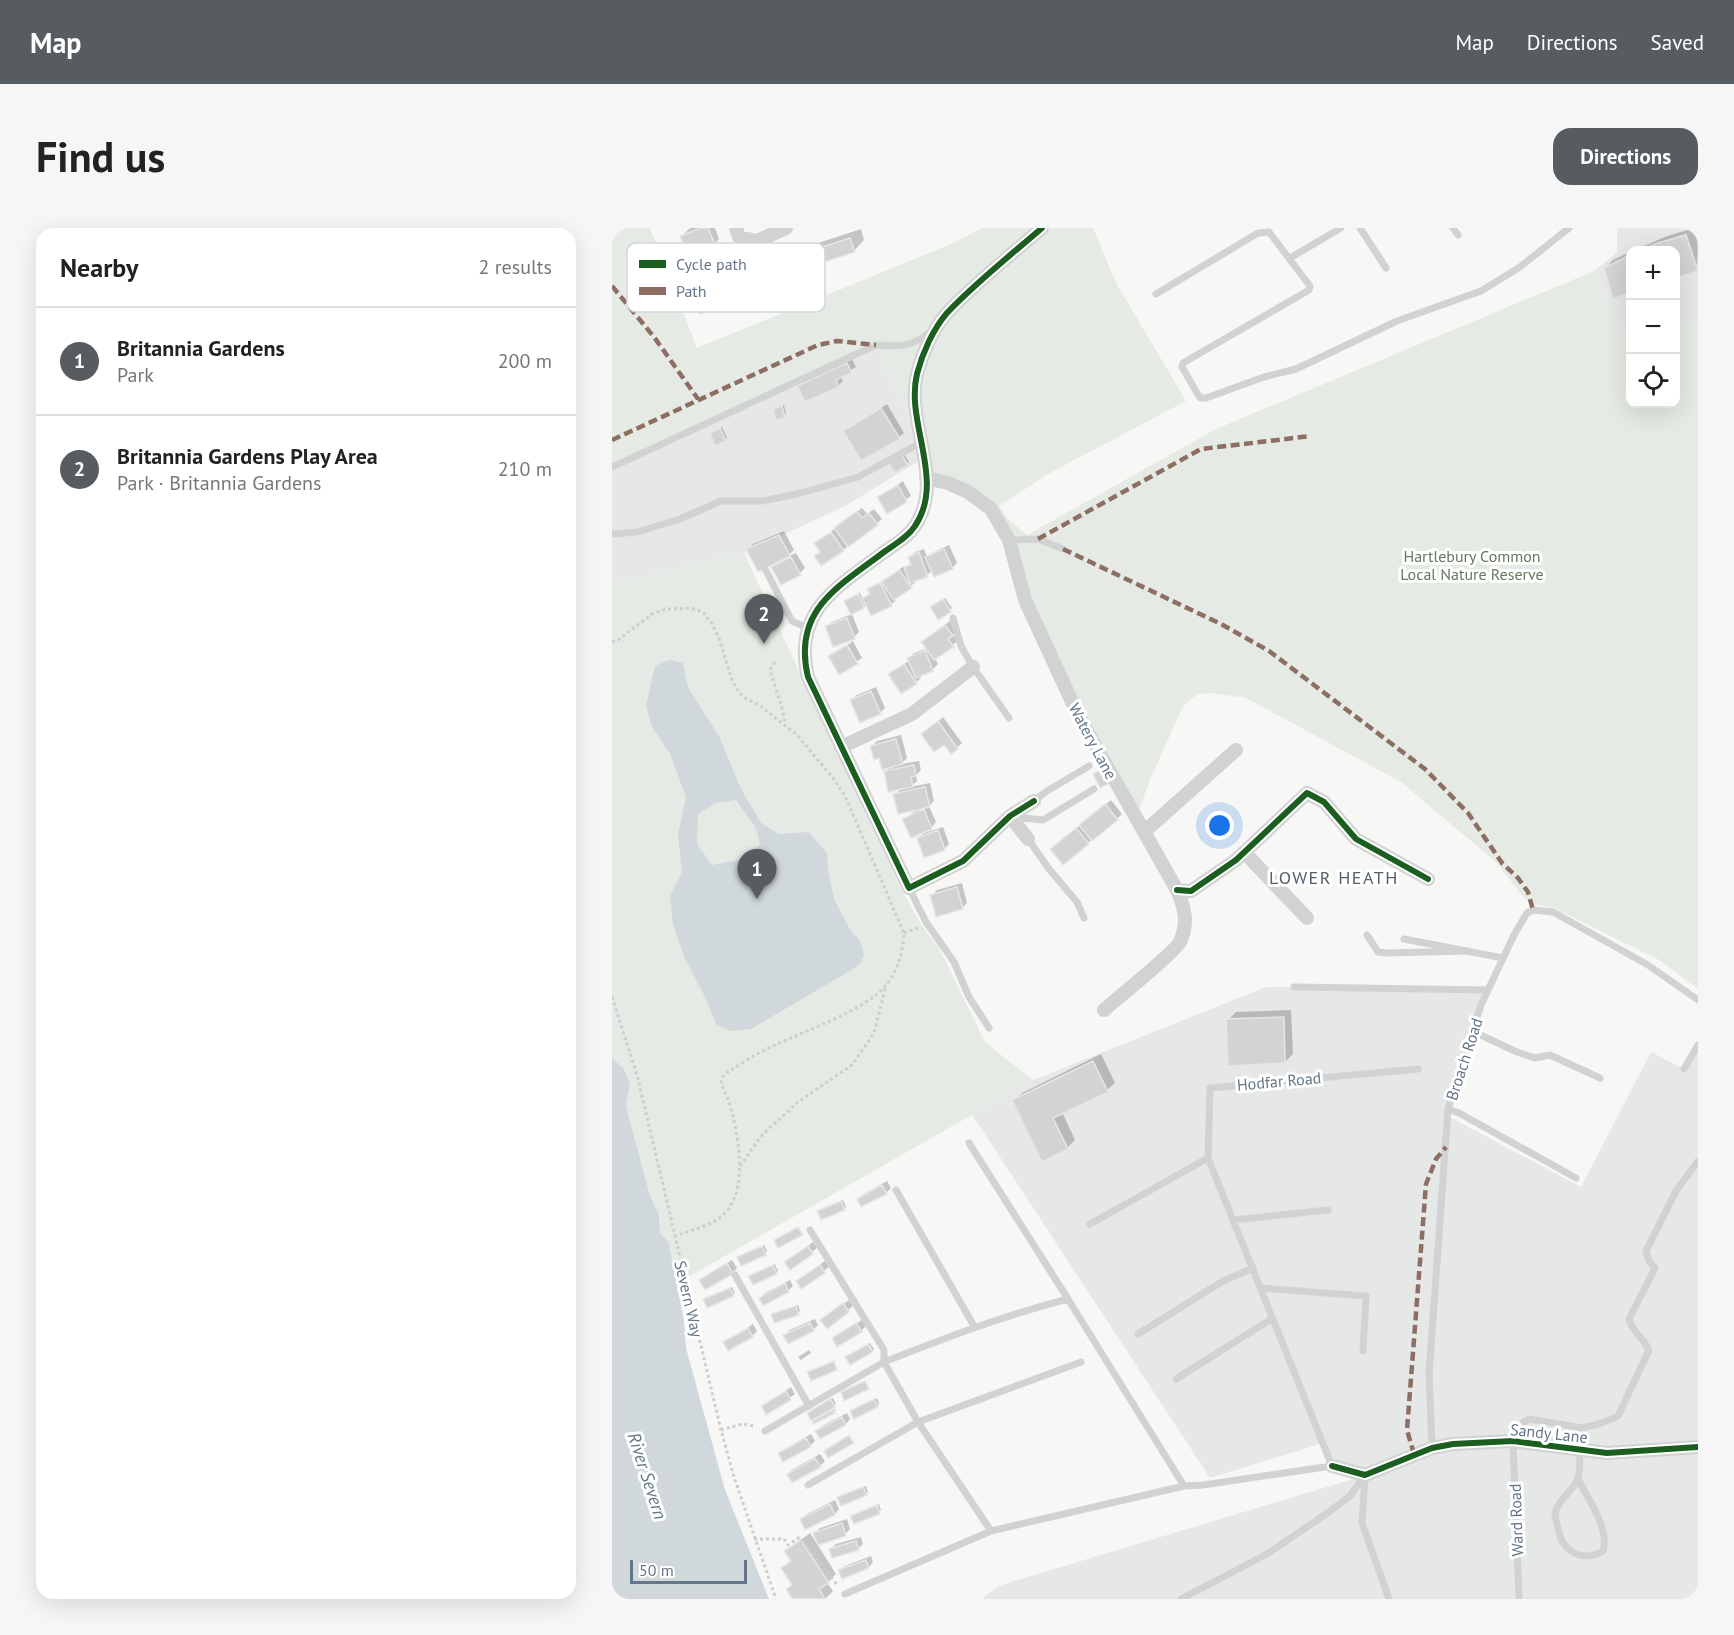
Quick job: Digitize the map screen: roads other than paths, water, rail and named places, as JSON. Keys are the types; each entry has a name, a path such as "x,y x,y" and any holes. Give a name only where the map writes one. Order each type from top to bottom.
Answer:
{"street":[{"path":"736,228 739,237 757,241 786,228"},
{"path":"1034,801 1010,816 963,861 909,888 808,677 804,661 804,637 811,620 834,589 903,539 916,525 926,499 926,478 915,394 917,375 925,349 946,315 1042,228"},
{"name":"Watery Lane","path":"926,478 948,483 968,492 991,509 1009,540 1025,600 1079,717 1177,890 1185,909 1186,923 1181,943 1104,1010"},
{"path":"842,747 912,714 973,667"},
{"path":"1144,832 1236,750"},
{"path":"1177,890 1191,891 1244,852 1307,793 1324,802 1356,839 1428,879"},
{"path":"1010,816 1028,839"},
{"path":"1244,852 1307,918"},
{"name":"Sandy Lane","path":"1365,1475 1432,1448 1453,1444 1513,1441 1607,1453 1698,1447"},
{"path":"1332,1466 1365,1475"}],"lane":[{"path":"1290,258 1341,228"},
{"path":"1360,228 1386,268"},
{"path":"1156,294 1258,233 1269,232 1310,286 1309,290 1183,363 1182,367 1200,398 1296,369 1396,321 1481,291 1520,267 1569,228"},
{"path":"612,467 876,345 897,347 914,342 927,334 946,315"},
{"path":"612,534 638,532 680,519 721,501 762,501 858,477 922,442"},
{"path":"1009,540 1038,539 1063,549"},
{"path":"761,561 792,621 808,628"},
{"path":"953,618 961,646 1009,718"},
{"path":"1034,801 1089,766"},
{"path":"1010,816 1043,820 1094,789"},
{"path":"1028,839 1049,869 1077,902 1084,918"},
{"path":"909,888 927,922 954,963 969,997 989,1028"},
{"name":"Broach Road","path":"1432,1448 1429,1374 1448,1109 1472,1031 1488,990 1527,913 1533,910 1553,912 1648,965 1698,1000"},
{"path":"1367,935 1378,952 1468,951"},
{"path":"1404,939 1503,958"},
{"path":"1294,987 1488,990"},
{"path":"1472,1031 1535,1058 1550,1055 1600,1078"},
{"path":"1684,1069 1698,1045"},
{"name":"Hodfar Road","path":"1208,1158 1210,1088 1418,1069"},
{"path":"1448,1109 1576,1178"},
{"path":"969,1143 1184,1486"},
{"path":"845,1594 991,1531 1184,1486 1332,1466 1208,1158 1090,1224"},
{"path":"1513,1441 1520,1425 1529,1419 1582,1428 1618,1416 1649,1350 1643,1338 1632,1330 1629,1319 1654,1268 1646,1251 1676,1191 1698,1161"},
{"path":"896,1190 974,1326"},
{"path":"1233,1220 1328,1210"},
{"path":"810,1230 884,1350 884,1362 918,1422 991,1531"},
{"path":"1138,1334 1223,1281 1253,1268"},
{"path":"735,1275 809,1406"},
{"path":"1261,1288 1366,1296 1363,1351"},
{"path":"765,1431 884,1362 974,1326 1068,1299"},
{"path":"1176,1379 1273,1318"},
{"path":"808,1485 918,1422 1081,1362"},
{"name":"Ward Road","path":"1513,1441 1519,1599"},
{"path":"1578,1479 1555,1514 1559,1535 1569,1551 1582,1557 1603,1551 1606,1542 1602,1525 1578,1479 1580,1449"},
{"path":"1181,1599 1267,1554 1350,1496 1365,1475"},
{"path":"1365,1475 1362,1523 1389,1599"}],"water":[{"path":"669,660 683,663 688,688 719,736 741,789 761,823 779,834 809,832 827,853 834,899 849,928 860,941 864,955 860,964 848,972 751,1029 731,1031 716,1024 685,958 673,925 670,895 682,873 678,835 686,797 670,754 652,727 646,706 655,666","holes":["736,800 756,828 760,845 744,859 712,865 697,844 698,814 715,803"]},
{"name":"River Severn","path":"612,1054 614,1060 624,1069 630,1084 626,1106 650,1196 659,1215 660,1233 669,1243 684,1321 686,1348 725,1490 769,1599 612,1599"}],"place":[{"name":"Britannia Gardens Play Area","path":"764,644"},
{"name":"Britannia Gardens","path":"757,899"}],"district":[{"name":"LOWER HEATH","path":"1334,878"}],"park label":[{"name":"Hartlebury Common Local Nature Reserve","path":"1472,565"}]}
